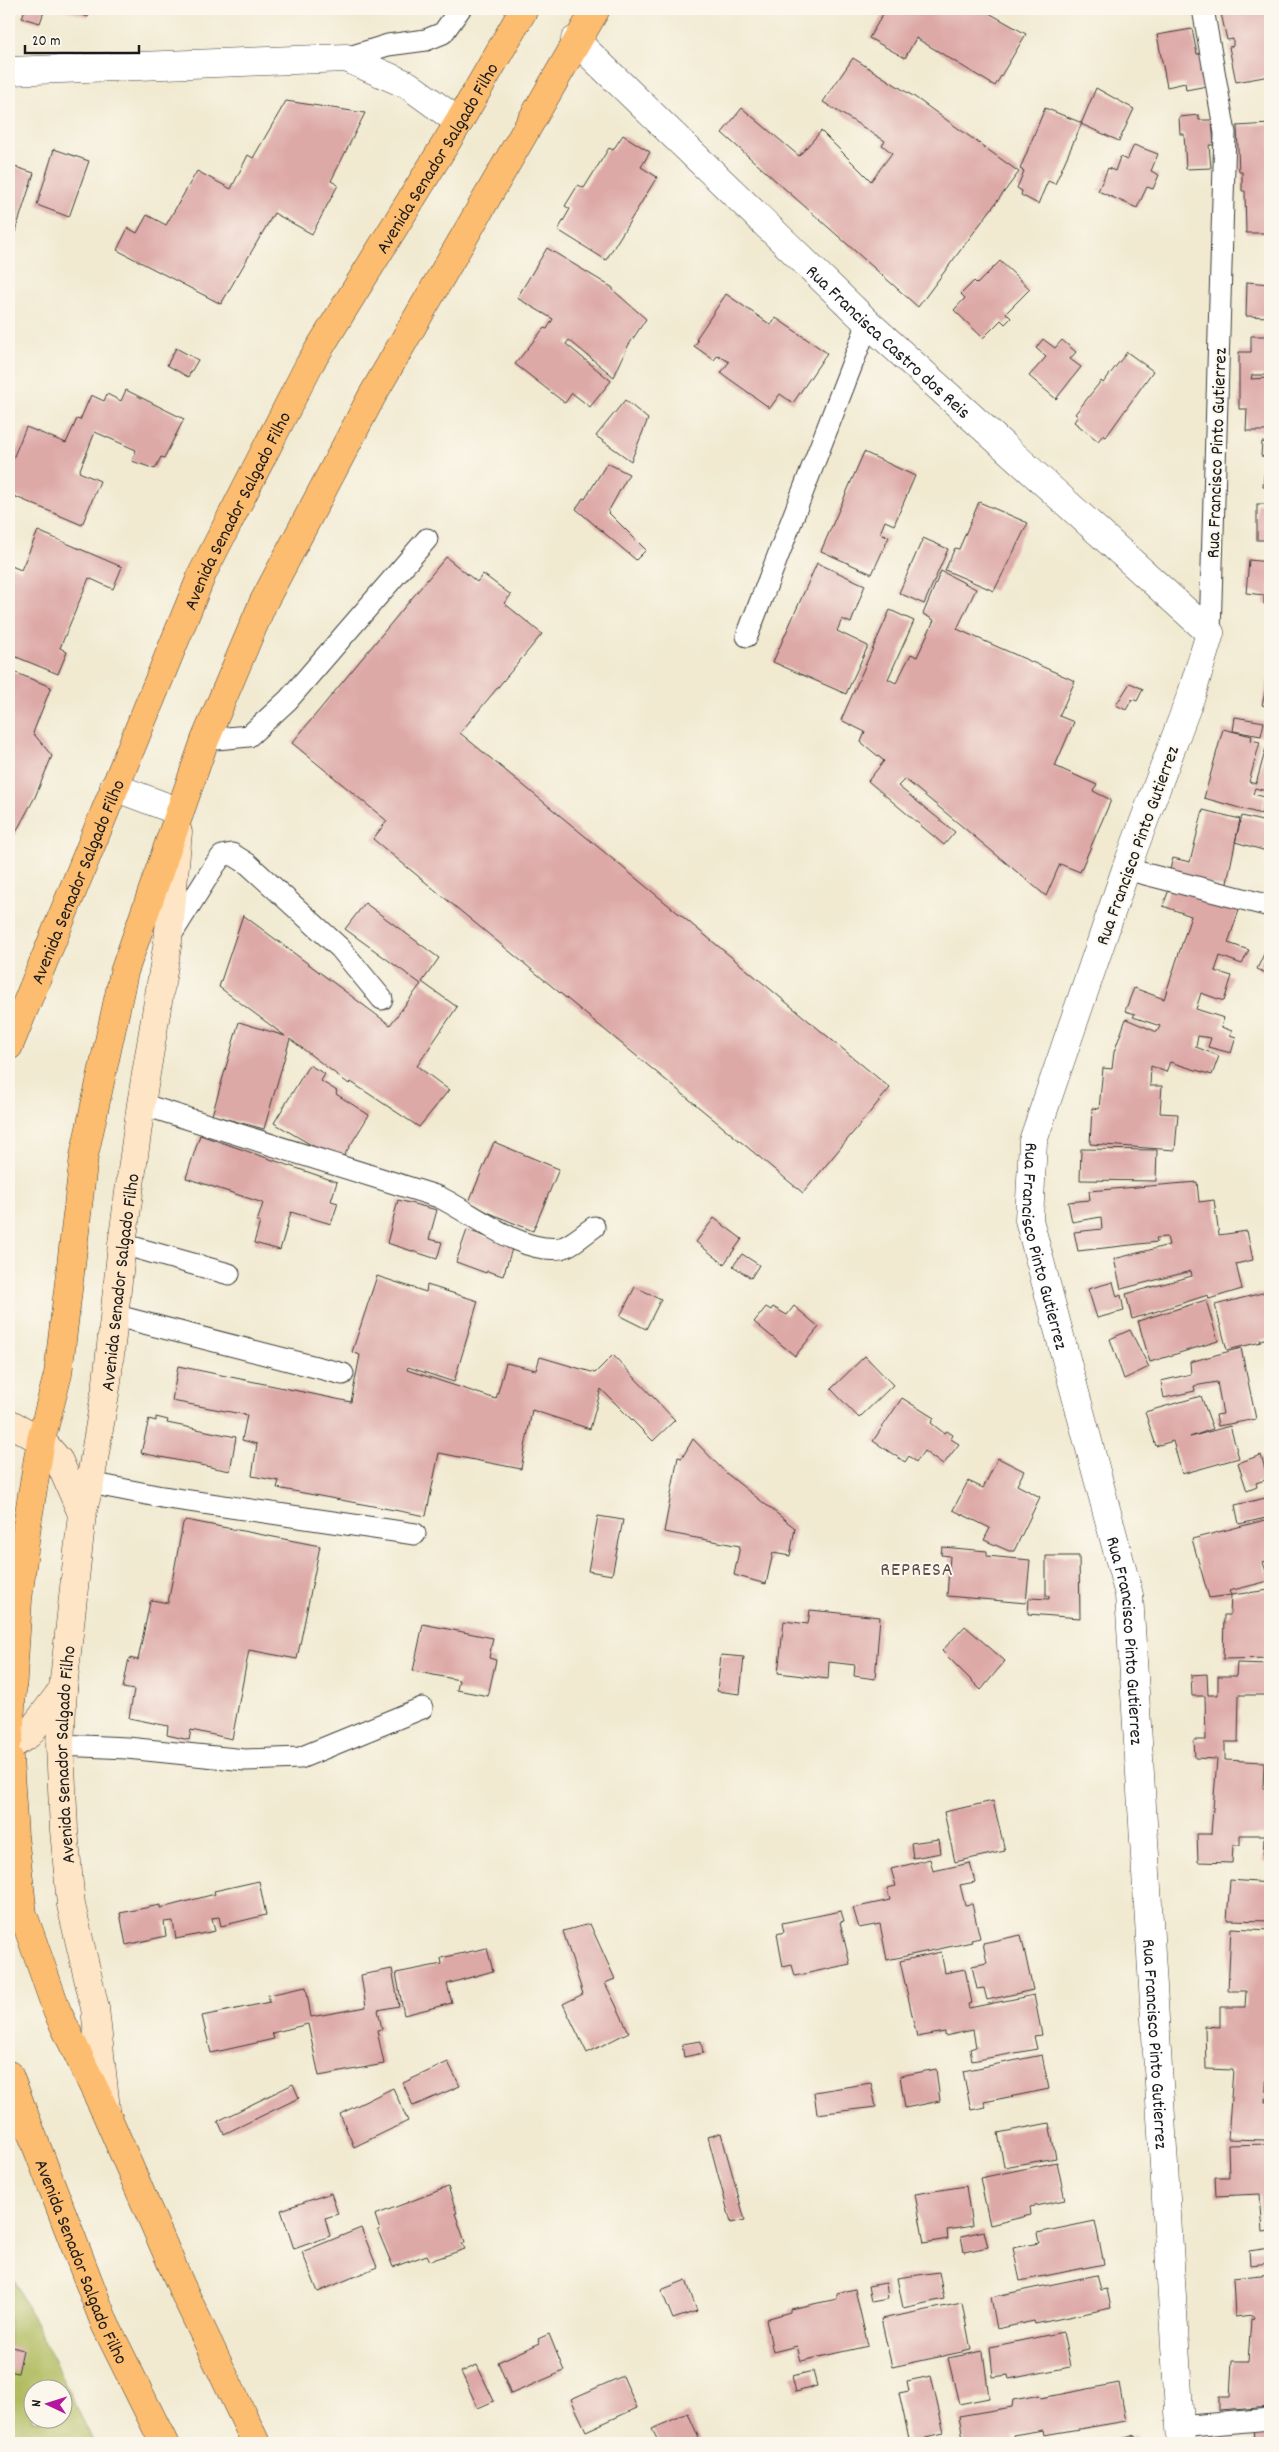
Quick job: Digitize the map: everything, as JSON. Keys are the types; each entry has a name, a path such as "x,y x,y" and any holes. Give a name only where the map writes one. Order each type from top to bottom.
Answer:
{"main road":[{"name":"Avenida Senador Salgado Filho","path":"9,1044 203,572 309,365 459,122 524,9"},
{"name":"Avenida Senador Salgado Filho","path":"9,1738 18,1600 41,1440 58,1374 84,1156 122,982 205,740 263,603 372,396 576,40 596,9"},
{"name":"Avenida Senador Salgado Filho","path":"106,2113 95,2008 71,1905 64,1830 60,1745 63,1689 82,1514 90,1483 107,1382 113,1315 141,1104 168,941 180,812"},
{"name":"Avenida Senador Salgado Filho","path":"9,1423 41,1440 59,1461 82,1514"},
{"path":"9,1747 29,1734 63,1689"},
{"name":"Avenida Senador Salgado Filho","path":"9,1758 14,1836 23,1914 57,2011 106,2113 182,2288 256,2443"},
{"name":"Avenida Senador Salgado Filho","path":"9,2076 105,2324 164,2443"}],"street":[{"name":"Rua Francisca Castro dos Reis","path":"576,40 868,323 1210,633"},
{"path":"9,71 346,58 408,86 459,122"},
{"name":"Rua Francisco Pinto Gutierrez","path":"1180,2435 1129,1595 1029,1220 1033,1141 1126,869 1192,693 1210,633"},
{"path":"114,787 180,812"}],"lane":[{"path":"346,58 388,45 426,40 442,33 460,9"},
{"name":"Rua Francisco Pinto Gutierrez","path":"1203,9 1225,133 1210,633"},
{"path":"747,636 868,323"},
{"path":"205,740 248,736 288,700 428,539"},
{"path":"168,941 215,865 222,856 232,854 248,864 340,948 382,999"},
{"path":"1126,869 1270,906"},
{"path":"141,1104 439,1197 464,1210 502,1235 538,1247 563,1248 594,1227"},
{"path":"122,1244 229,1274"},
{"path":"113,1315 343,1374"},
{"path":"90,1483 162,1497 415,1534"},
{"path":"60,1745 127,1748 245,1760 300,1758 422,1708"},
{"path":"1180,2435 1270,2419"}],"green space":[{"path":"9,2269 63,2380 22,2380 22,2430 72,2430 72,2398 94,2443 9,2443"}],"building":[{"path":"25,9 45,9 40,23 22,18"},
{"path":"63,9 91,9 88,17"},
{"path":"886,9 982,9 1026,34 995,86 916,38 905,58 869,38"},
{"path":"1220,9 1270,9 1270,76 1236,82 1229,47 1233,46 1233,39 1227,40"},
{"path":"1192,29 1197,54 1202,54 1207,86 1186,90 1185,83 1167,87 1157,35"},
{"path":"853,58 916,98 1019,172 918,307 722,133 742,108 799,156 821,131 871,181 892,153 882,145 885,141 823,102"},
{"path":"1096,88 1134,109 1119,141 1081,124"},
{"path":"286,101 365,113 331,181 338,185 312,234 274,213 221,304 117,250 128,228 137,233 147,215 166,225 197,171 231,189 248,155 253,158"},
{"path":"1045,108 1082,123 1055,184 1048,181 1038,204 1021,195 1022,191 1017,188 1024,171 1020,169"},
{"path":"1199,115 1199,120 1212,120 1214,145 1209,145 1211,168 1186,169 1184,134 1180,134 1179,117"},
{"path":"1270,124 1270,233 1246,233 1245,191 1242,191 1242,172 1239,172 1237,126"},
{"path":"623,135 650,152 641,167 657,177 606,260 558,230 570,209 565,206 578,185 584,188 609,148 613,150"},
{"path":"1134,145 1158,154 1151,171 1159,175 1153,189 1147,187 1137,208 1098,191 1108,168 1115,171 1120,157 1127,160"},
{"path":"54,149 89,161 69,217 37,205"},
{"path":"9,165 34,173 9,251"},
{"path":"547,248 613,288 646,319 628,346 614,377 569,340 566,344 611,381 590,407 572,393 565,403 515,364 544,328 547,329 553,319 517,298"},
{"path":"1000,261 1030,289 1006,313 1011,318 1005,324 1001,320 983,338 954,310 965,298 961,294 974,281 977,284"},
{"path":"1247,282 1270,284 1270,317 1246,316"},
{"path":"726,294 771,325 776,318 827,353 793,403 780,394 770,408 721,373 729,362 718,355 714,360 694,346 698,341 696,339"},
{"path":"1251,336 1270,336 1270,375 1252,375 1251,379 1270,378 1270,431 1246,431 1247,409 1239,409 1239,352 1251,352"},
{"path":"1043,339 1055,348 1062,340 1076,352 1070,359 1081,367 1056,399 1029,376 1046,357 1036,348"},
{"path":"176,348 198,360 188,377 167,365"},
{"path":"1127,352 1153,371 1106,437 1103,435 1098,441 1074,422 1078,416 1075,414 1101,381 1103,383"},
{"path":"126,390 184,419 164,458 161,457 155,469 132,461 136,450 95,432 79,472 100,481 82,525 9,494 9,459 12,461 26,427 66,443 77,419 80,420 91,395 104,401 107,394 121,401"},
{"path":"625,400 648,419 631,461 596,436"},
{"path":"1262,442 1270,443 1270,488 1263,487 1266,457 1261,456"},
{"path":"864,452 915,476 894,525 885,521 880,533 889,537 872,574 821,551"},
{"path":"607,463 629,474 608,512 646,550 636,560 576,509 583,498 585,499"},
{"path":"979,502 1028,523 994,591 945,570 955,548 959,549"},
{"path":"1257,504 1270,504 1270,540 1257,540"},
{"path":"38,531 122,567 113,589 89,578 60,648 67,652 58,674 9,654 9,565 21,570"},
{"path":"923,538 948,549 924,604 899,593"},
{"path":"446,557 477,582 483,574 511,595 504,603 542,634 460,733 890,1088 803,1193 373,839 387,821 292,743"},
{"path":"1249,560 1270,562 1270,605 1264,604 1264,595 1246,593"},
{"path":"817,563 865,585 851,623 842,619 837,631 868,646 846,694 773,662"},
{"path":"941,571 976,589 957,629 1075,681 1059,716 1074,722 1055,766 1097,785 1093,791 1111,800 1080,872 1060,864 1046,896 905,779 898,786 955,832 944,845 868,781 884,761 861,742 865,732 841,720 890,610 914,621 888,679 896,683 911,654 917,657 934,620 923,614"},
{"path":"9,670 51,687 33,733 52,756 35,797 9,845"},
{"path":"1268,680 1270,680 1270,707 1262,705"},
{"path":"1130,683 1143,689 1137,701 1132,699 1126,710 1116,705"},
{"path":"1235,717 1264,722 1261,736 1233,731"},
{"path":"1223,729 1252,736 1251,740 1260,742 1249,782 1256,784 1266,748 1270,749 1270,792 1255,788 1253,794 1265,797 1261,814 1204,798"},
{"path":"1203,810 1240,819 1226,888 1169,873 1173,858 1190,862"},
{"path":"1242,816 1270,823 1270,852 1235,842"},
{"path":"1171,884 1240,907 1228,943 1249,950 1242,964 1220,956 1215,971 1232,976 1224,1001 1201,993 1196,1009 1224,1018 1221,1027 1232,1031 1230,1035 1236,1037 1231,1053 1208,1047 1211,1038 1198,1036 1196,1047 1219,1056 1212,1075 1170,1062 1166,1072 1151,1066 1150,1086 1162,1086 1160,1113 1178,1114 1175,1150 1090,1144 1092,1108 1099,1109 1103,1068 1112,1069 1114,1052 1126,1019 1157,1032 1160,1026 1133,1017 1135,1014 1125,1011 1134,988 1164,999 1191,916 1163,906"},
{"path":"365,903 439,958 422,982 457,1007 417,1066 449,1090 419,1127 351,1082 349,1084 290,1039 264,1129 212,1115 239,1022 285,1036 219,987 243,915 390,1025 421,984 345,929"},
{"path":"1270,941 1270,975 1257,969"},
{"path":"309,1065 325,1074 321,1081 337,1091 336,1094 369,1115 340,1162 274,1123"},
{"path":"200,1135 337,1182 331,1201 338,1203 331,1224 291,1212 280,1250 254,1243 260,1222 257,1222 263,1203 186,1178"},
{"path":"494,1142 559,1169 533,1231 468,1204"},
{"path":"1081,1149 1157,1150 1156,1181 1080,1180"},
{"path":"1197,1182 1199,1202 1214,1200 1219,1235 1247,1231 1253,1260 1236,1264 1242,1289 1209,1299 1208,1295 1132,1319 1126,1294 1192,1276 1191,1271 1121,1289 1114,1259 1169,1245 1167,1237 1156,1238 1157,1242 1078,1251 1074,1232 1102,1229 1101,1217 1072,1222 1068,1202 1090,1200 1089,1191"},
{"path":"398,1200 437,1210 429,1239 442,1242 437,1259 387,1243"},
{"path":"714,1218 742,1239 724,1264 696,1242"},
{"path":"467,1230 513,1246 503,1276 487,1271 486,1273 456,1262"},
{"path":"742,1254 759,1265 751,1278 733,1266"},
{"path":"377,1276 426,1292 427,1285 478,1301 454,1382 408,1367 407,1370 496,1399 506,1363 536,1370 540,1357 595,1373 613,1355 675,1420 653,1441 601,1389 590,1429 532,1410 521,1469 439,1453 426,1516 277,1488 279,1481 252,1476 257,1444 242,1440 247,1415 172,1401 178,1366 351,1402 360,1355 352,1352"},
{"path":"1113,1282 1117,1297 1121,1295 1124,1311 1097,1318 1088,1289"},
{"path":"635,1287 661,1299 646,1329 620,1316"},
{"path":"1270,1291 1270,1347 1268,1338 1260,1340 1261,1342 1227,1350 1215,1305"},
{"path":"1206,1300 1218,1341 1150,1362 1138,1321"},
{"path":"794,1306 819,1327 795,1356 754,1322 766,1307 771,1310 773,1307 787,1315"},
{"path":"1130,1330 1149,1367 1124,1379 1110,1339"},
{"path":"1241,1348 1256,1419 1218,1426 1216,1415 1223,1414 1217,1382 1194,1386 1195,1391 1164,1398 1161,1381 1191,1374 1190,1362"},
{"path":"865,1356 893,1385 859,1418 831,1389"},
{"path":"1201,1396 1213,1429 1190,1437 1230,1426 1239,1458 1182,1474 1173,1441 1156,1446 1145,1412"},
{"path":"902,1398 934,1418 931,1423 944,1433 947,1431 953,1435 951,1439 959,1444 943,1465 924,1451 916,1462 909,1456 905,1462 873,1441"},
{"path":"156,1417 168,1420 167,1423 236,1437 230,1471 141,1453 149,1419 156,1421"},
{"path":"693,1439 726,1473 795,1528 790,1556 773,1553 766,1584 734,1575 740,1546 664,1532 678,1457 682,1458"},
{"path":"1261,1455 1268,1479 1256,1483 1257,1487 1247,1491 1238,1463"},
{"path":"998,1458 1024,1471 1017,1485 1040,1497 1014,1551 1009,1551 984,1540 990,1528 953,1510 968,1481 983,1488"},
{"path":"1270,1497 1270,1517 1239,1524 1235,1505"},
{"path":"598,1516 623,1520 612,1575 588,1571"},
{"path":"1269,1519 1270,1560 1263,1562 1269,1581 1229,1591 1231,1595 1209,1598 1192,1539"},
{"path":"186,1520 320,1546 297,1659 249,1650 232,1739 191,1730 189,1740 167,1735 168,1726 129,1718 134,1690 123,1688 129,1658 138,1660 150,1602 152,1600 168,1603 183,1523"},
{"path":"942,1547 987,1551 987,1556 1030,1560 1026,1603 947,1596 950,1556 941,1555"},
{"path":"1046,1556 1079,1556 1080,1618 1028,1614 1029,1598 1049,1599 1049,1596 1046,1596"},
{"path":"1270,1590 1270,1658 1223,1659 1224,1615 1230,1615 1231,1595"},
{"path":"810,1610 880,1617 875,1679 854,1676 855,1665 829,1662 828,1679 778,1673 784,1621 808,1624"},
{"path":"423,1624 493,1638 489,1658 496,1660 488,1696 457,1690 459,1680 413,1671"},
{"path":"965,1626 1005,1661 981,1690 942,1651"},
{"path":"721,1655 744,1657 740,1694 717,1691"},
{"path":"1237,1663 1270,1664 1270,1695 1239,1695 1238,1742 1225,1742 1225,1760 1264,1762 1263,1788 1268,1788 1266,1835 1240,1835 1240,1845 1233,1845 1232,1863 1198,1862 1197,1834 1211,1834 1217,1759 1195,1758 1194,1740 1206,1740 1205,1696 1192,1696 1191,1675 1207,1674 1208,1695 1218,1695 1218,1676 1236,1676"},
{"path":"1266,1767 1270,1767 1270,1784 1265,1784"},
{"path":"993,1801 1005,1851 955,1862 944,1812"},
{"path":"1264,1838 1270,1839 1270,1862 1263,1862"},
{"path":"939,1839 941,1853 913,1858 911,1843"},
{"path":"930,1859 933,1871 970,1863 975,1882 960,1885 965,1905 972,1904 980,1938 971,1940 972,1942 887,1960 880,1924 859,1928 853,1908 890,1900 887,1888 896,1886 891,1869"},
{"path":"1230,1880 1270,1883 1270,1921 1227,1920"},
{"path":"259,1881 266,1915 221,1926 219,1917 212,1918 215,1931 176,1939 173,1921 164,1922 166,1936 126,1945 120,1913 160,1905 160,1908 169,1906 215,1894 214,1891"},
{"path":"841,1911 844,1921 840,1922 850,1964 795,1976 792,1965 783,1967 777,1934 784,1932 782,1923"},
{"path":"590,1924 615,1979 605,1983 629,2032 587,2053 563,2004 583,1994 563,1931"},
{"path":"1231,1928 1270,1930 1270,2006 1267,2006 1270,2008 1270,2072 1267,2072 1265,2102 1267,2102 1270,2083 1270,2138 1266,2138 1266,2140 1228,2139 1233,2070 1206,2069 1205,2026 1220,2027 1220,2007 1245,2007 1246,1991 1228,1991"},
{"path":"1021,1935 1033,1990 987,2000 984,1988 977,1989 972,1966 987,1963 983,1943"},
{"path":"487,1948 493,1971 447,1984 452,2003 404,2015 396,1973 442,1964 441,1958"},
{"path":"941,1952 945,1973 965,1969 972,2003 968,2004 969,2008 1034,1995 1042,2035 1034,2036 1037,2049 972,2061 970,2049 976,2047 973,2030 945,2036 945,2032 917,2037 900,1961"},
{"path":"392,1969 399,2006 378,2010 382,2029 377,2030 384,2064 319,2076 308,2024 272,2033 274,2039 211,2053 202,2016 270,2002 268,1995 306,1987 311,2017 366,2007 361,1975"},
{"path":"701,2041 703,2053 684,2057 682,2044"},
{"path":"1042,2055 1049,2089 984,2102 986,2107 971,2110 963,2071"},
{"path":"448,2062 460,2086 413,2106 403,2083"},
{"path":"936,2069 940,2101 905,2108 900,2076"},
{"path":"871,2083 876,2107 817,2114 814,2092"},
{"path":"293,2084 299,2098 224,2134 218,2121"},
{"path":"393,2088 408,2121 354,2147 340,2114"},
{"path":"1049,2123 1056,2158 1004,2167 998,2133"},
{"path":"721,2133 745,2220 731,2223 708,2137"},
{"path":"1270,2144 1270,2231 1263,2232 1260,2194 1216,2196 1215,2177 1229,2177 1228,2145"},
{"path":"1057,2162 1065,2200 1030,2207 1031,2215 990,2225 980,2178"},
{"path":"966,2186 972,2226 947,2230 948,2239 924,2243 915,2194"},
{"path":"448,2187 465,2242 462,2243 465,2249 430,2261 427,2255 393,2267 378,2231 380,2230 375,2215"},
{"path":"331,2193 338,2214 325,2218 330,2236 294,2249 281,2210"},
{"path":"1095,2221 1104,2264 1020,2281 1013,2248 1039,2243 1037,2233"},
{"path":"361,2228 377,2267 318,2292 302,2252"},
{"path":"984,2231 988,2247 964,2252 961,2236"},
{"path":"1270,2248 1270,2263 1250,2265 1249,2251"},
{"path":"939,2272 944,2299 903,2308 897,2278"},
{"path":"1270,2274 1270,2407 1219,2411 1219,2397 1230,2397 1232,2361 1248,2361 1251,2319 1254,2318 1253,2315 1235,2317 1233,2278"},
{"path":"1097,2275 1101,2290 1107,2289 1111,2308 1035,2324 1034,2321 997,2329 991,2297"},
{"path":"686,2280 697,2311 673,2319 661,2290"},
{"path":"886,2283 888,2299 871,2302 868,2286"},
{"path":"855,2289 868,2346 801,2361 797,2346 773,2352 766,2319 790,2312 790,2309 837,2299 837,2293"},
{"path":"962,2303 971,2350 892,2367 881,2319"},
{"path":"1063,2332 1070,2367 1009,2379 1008,2375 993,2377 990,2347"},
{"path":"549,2334 564,2371 511,2394 498,2362 540,2343 538,2339"},
{"path":"9,2346 23,2350 18,2373 9,2371"},
{"path":"983,2351 989,2398 959,2404 948,2358"},
{"path":"477,2365 494,2401 478,2408 461,2372"},
{"path":"813,2371 817,2386 796,2392 792,2376"},
{"path":"623,2376 637,2408 586,2431 571,2399"},
{"path":"931,2376 944,2433 926,2437 927,2443 910,2443 899,2393 909,2391 907,2381"},
{"path":"1119,2383 1126,2421 1044,2435 1043,2430 1013,2435 1015,2443 964,2443 959,2416 1012,2407 1013,2400 1040,2395 1041,2398"},
{"path":"688,2413 701,2443 659,2443 652,2429"},
{"path":"1253,2421 1270,2421 1270,2443 1254,2443"},
{"path":"1136,2435 1138,2443 1109,2443 1109,2442"}],"district":[{"name":"REPRESA","path":"917,1568"}]}
